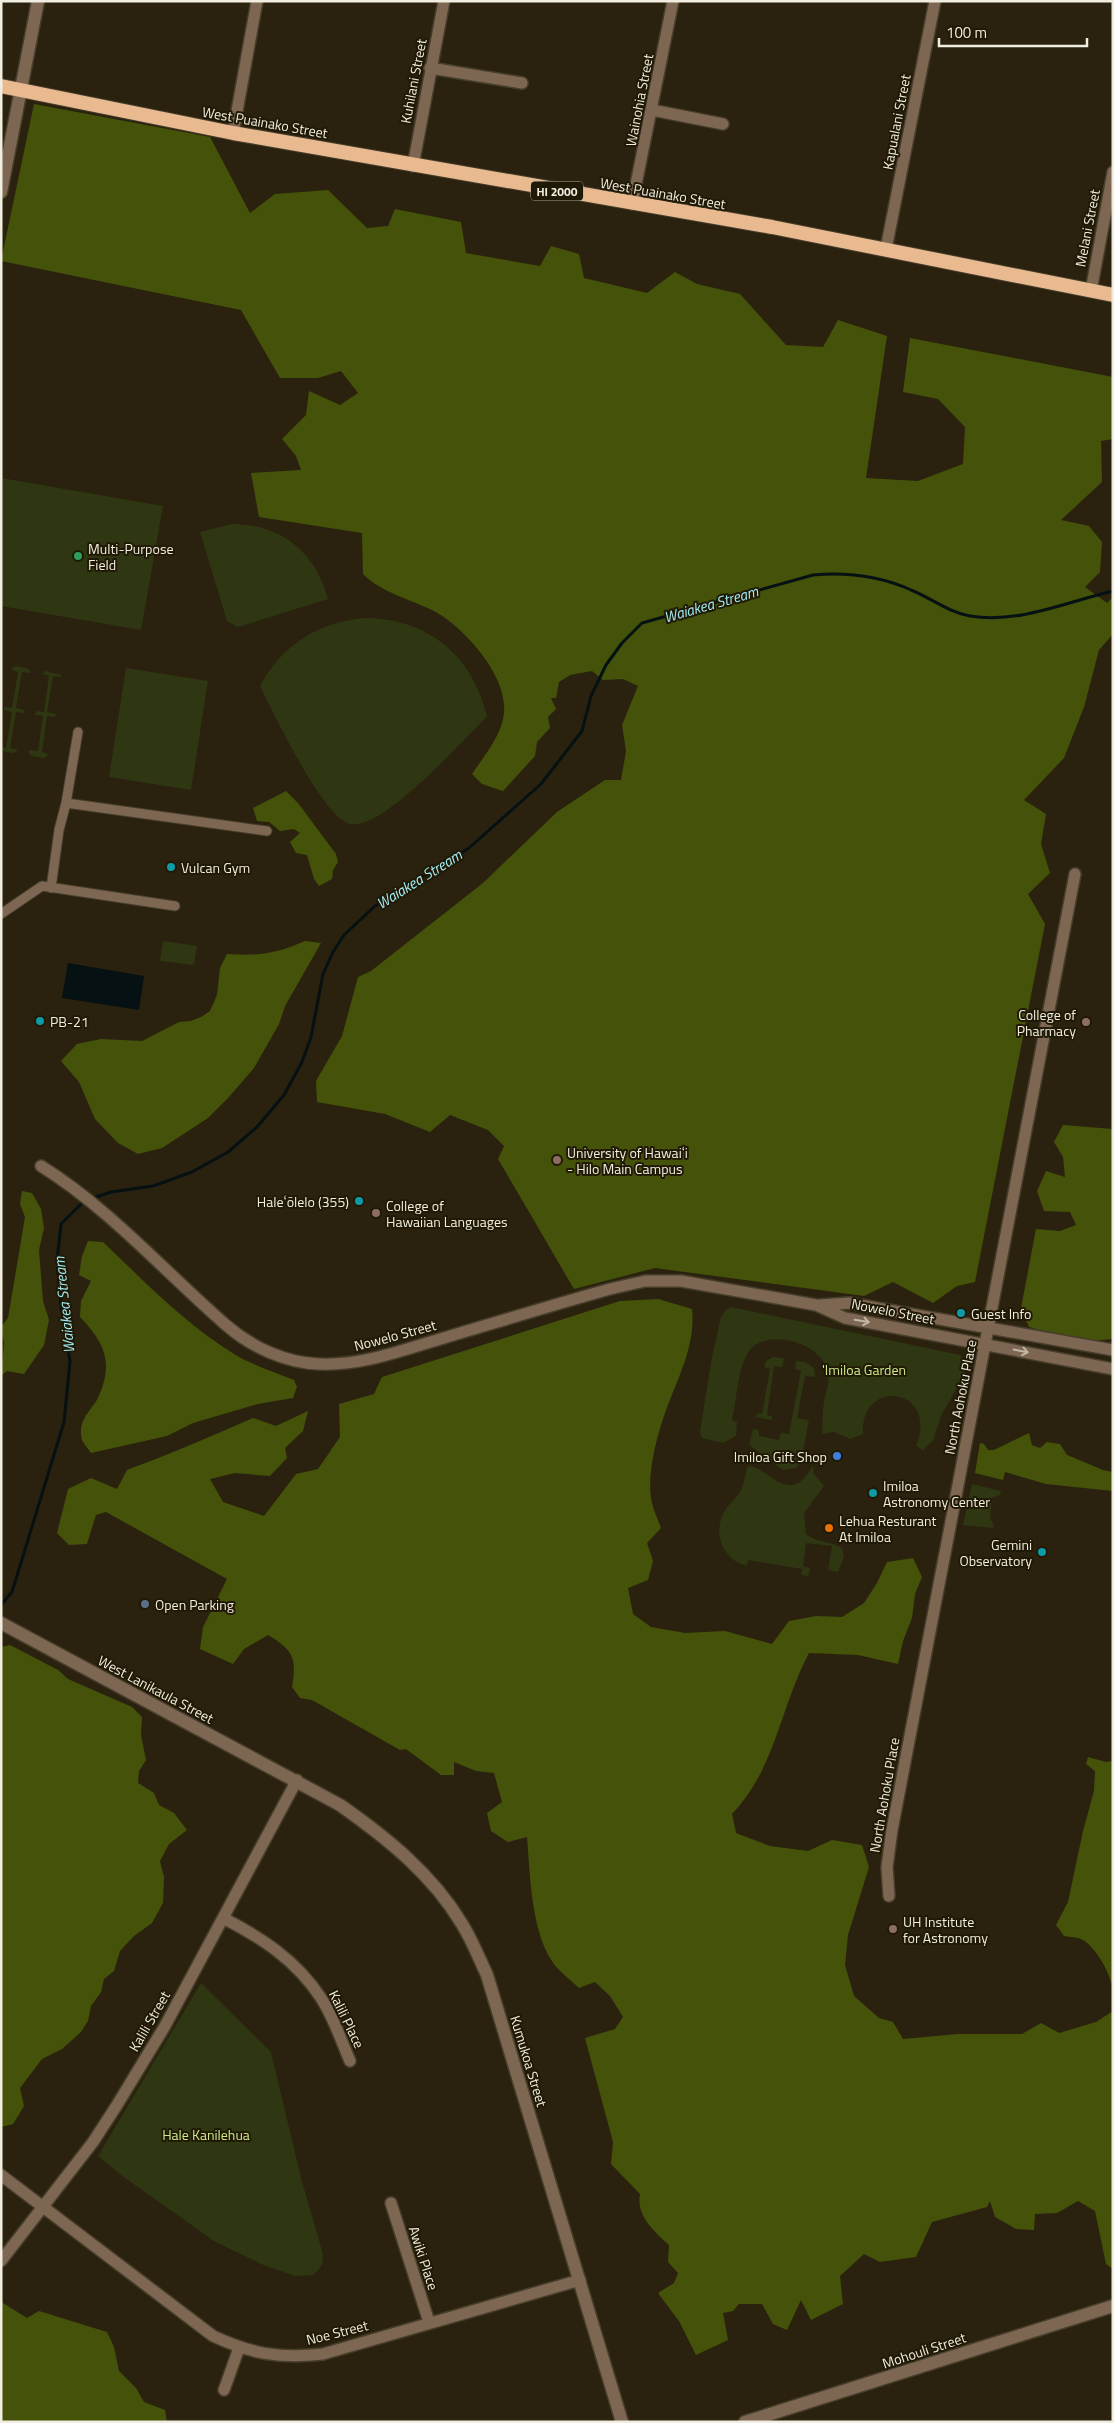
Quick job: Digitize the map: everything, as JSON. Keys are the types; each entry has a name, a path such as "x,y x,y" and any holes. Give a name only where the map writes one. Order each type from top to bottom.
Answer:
{"highway":[{"name":"West Puainako Street","path":"1,86 233,133 413,166 772,227 1113,295"}],"street":[{"path":"1,192 38,1"},
{"path":"233,133 257,1"},
{"name":"Kuhilani Street","path":"413,166 444,1"},
{"name":"Wainohia Street","path":"632,204 673,1"},
{"name":"Kapualani Street","path":"886,249 935,1"},
{"path":"430,68 522,82"},
{"path":"652,110 723,124"},
{"name":"Melani Street","path":"1091,291 1113,172"},
{"path":"51,888 58,830 66,803 78,732"},
{"path":"66,803 267,831"},
{"name":"North Aohoku Place","path":"889,1896 886,1867 892,1830 1075,874"},
{"path":"1,914 42,886 175,906"},
{"name":"Nowelo Street","path":"41,1166 74,1187 145,1248 228,1327 273,1353 298,1362 338,1364 378,1358 564,1302 645,1281 682,1281 816,1305 845,1318 1113,1369"},
{"name":"Nowelo Street","path":"816,1305 849,1303 1113,1350"},
{"name":"West Lanikaula Street","path":"1,1623 297,1780"},
{"name":"Kalili Street","path":"1,2261 93,2142 117,2105 165,2026 297,1780"},
{"name":"Kumukoa Street","path":"297,1780 340,1805 387,1838 428,1877 462,1924 488,1975 622,2422"},
{"name":"Kalili Place","path":"223,1918 254,1934 287,1957 321,1998 350,2061"},
{"name":"Noe Street","path":"1,2174 213,2336 239,2348 266,2355 285,2357 323,2354 580,2280"},
{"name":"Awiki Place","path":"391,2203 429,2322"},
{"name":"Mohouli Street","path":"745,2422 1113,2306"},
{"path":"224,2390 239,2348"}],"green space":[{"path":"34,104 210,137 250,213 275,194 328,190 367,228 388,226 395,209 461,222 466,253 540,266 551,246 579,254 584,278 647,293 675,272 697,284 740,294 786,345 823,347 838,320 887,336 866,478 918,481 963,464 965,427 938,399 903,392 910,338 1113,377 1113,439 1101,441 1102,482 1061,520 1089,526 1102,542 1100,572 1085,587 1107,603 1113,597 1113,634 1099,650 1084,707 1064,758 1024,800 1046,814 1041,844 1050,873 1028,894 1045,924 975,1282 957,1286 933,1303 893,1282 864,1296 655,1268 574,1289 498,1159 504,1146 488,1130 450,1115 430,1132 385,1114 317,1102 316,1081 342,1036 358,977 371,971 483,883 557,812 605,780 621,780 626,751 622,725 638,686 623,679 603,680 592,671 570,675 559,682 556,698 551,698 556,709 548,717 550,728 537,742 535,756 503,791 482,784 472,774 496,737 503,721 504,713 499,684 482,654 446,618 387,591 363,574 362,533 259,517 251,473 301,470 296,456 282,439 306,415 309,391 340,405 358,393 341,371 318,378 280,378 241,310 1,261"},
{"name":"Multi-Purpose Field","path":"1,478 163,506 141,630 1,606"},
{"path":"232,524 266,529 294,544 315,567 328,599 238,627 227,621 200,532"},
{"path":"363,618 386,620 407,625 426,633 443,644 458,658 470,675 480,694 487,716 422,782 401,799 381,814 364,823 350,824 339,817 326,803 313,784 287,740 260,686 279,659 302,638 331,625"},
{"path":"15,666 27,668 30,673 22,672 16,708 24,710 24,713 16,712 10,748 18,750 14,753 1,751 1,747 6,748 12,712 4,710 4,707 12,708 18,672 11,670"},
{"path":"126,668 208,681 191,790 109,777"},
{"path":"45,671 61,675 61,677 53,676 47,712 56,714 55,717 47,716 42,752 48,754 45,758 31,756 29,750 38,751 43,716 35,715 36,711 44,712 49,676 42,674"},
{"path":"286,791 298,803 336,854 338,862 333,870 332,879 319,886 314,879 307,855 296,853 290,842 300,833 294,829 280,831 269,822 257,821 253,808"},
{"path":"163,941 197,946 194,965 160,961"},
{"path":"305,941 321,943 285,1006 279,1024 254,1068 208,1118 162,1148 138,1154 118,1143 95,1119 79,1082 61,1061 77,1044 101,1039 142,1041 179,1022 191,1021 201,1017 210,1011 217,995 220,968 227,954 248,955 267,953 285,949"},
{"path":"1063,1125 1113,1129 1113,1339 1090,1341 1068,1339 1029,1327 1021,1308 1036,1229 1060,1231 1076,1225 1070,1212 1044,1211 1037,1191 1046,1171 1065,1177 1063,1157 1054,1142"},
{"path":"22,1191 32,1193 41,1209 44,1228 39,1250 43,1301 49,1320 44,1345 24,1374 7,1371 1,1376 4,1343 1,1327 8,1318 25,1217 20,1204"},
{"path":"88,1241 103,1242 166,1301 216,1342 248,1362 294,1380 297,1387 293,1398 258,1404 193,1423 167,1436 91,1453 82,1440 81,1427 85,1416 98,1398 103,1386 106,1364 101,1345 80,1317 81,1301 91,1281 79,1275 82,1256"},
{"path":"658,1299 692,1309 691,1337 684,1364 664,1416 655,1447 650,1493 661,1528 647,1543 653,1561 648,1580 628,1588 633,1614 651,1627 685,1633 725,1631 772,1644 789,1621 816,1616 842,1617 864,1603 877,1583 887,1562 913,1558 922,1577 915,1594 912,1618 903,1641 898,1664 858,1655 809,1653 759,1777 747,1796 732,1814 736,1833 770,1846 808,1851 832,1840 862,1845 869,1867 848,1935 845,1965 854,1996 879,2018 893,2022 903,2039 958,2034 1022,2034 1041,2023 1059,2033 1096,2022 1113,2011 1113,2269 1106,2264 1095,2211 1078,2201 1057,2213 1035,2214 1034,2230 1016,2229 995,2217 990,2201 987,2207 932,2222 916,2257 880,2262 864,2254 840,2276 843,2304 811,2320 801,2300 787,2330 773,2324 762,2304 739,2304 733,2311 723,2313 728,2340 696,2355 679,2321 658,2293 674,2283 678,2273 668,2262 669,2245 652,2229 643,2216 639,2202 640,2194 611,2164 613,2142 585,2038 615,2029 623,2017 610,1996 595,1982 579,1988 557,1968 545,1948 533,1901 527,1837 508,1842 491,1831 487,1813 502,1802 494,1773 476,1771 454,1762 454,1775 441,1775 406,1749 400,1750 312,1700 300,1698 292,1687 294,1669 288,1650 268,1635 244,1649 233,1664 200,1649 203,1627 227,1579 106,1512 96,1515 87,1544 69,1545 57,1533 68,1489 91,1478 117,1489 127,1470 253,1418 276,1426 308,1411 303,1431 285,1448 287,1458 270,1476 235,1473 210,1479 223,1502 264,1516 296,1474 318,1469 340,1437 339,1404 374,1394 382,1377 620,1301"},
{"name":"'Imiloa Garden","path":"731,1307 960,1355 967,1364 966,1371 941,1416 933,1440 923,1450 916,1446 920,1426 917,1412 909,1401 897,1396 885,1397 873,1403 865,1415 863,1434 850,1439 834,1432 822,1434 823,1407 828,1380 828,1373 824,1362 816,1353 791,1341 777,1339 765,1341 754,1346 743,1362 732,1420 737,1422 736,1436 723,1443 702,1438 700,1431 712,1357 721,1317"},
{"path":"773,1357 784,1358 782,1367 774,1366 767,1415 772,1416 772,1420 756,1417 757,1413 762,1414 770,1369 764,1367 766,1361"},
{"path":"796,1361 805,1362 814,1368 815,1377 805,1376 797,1418 809,1420 801,1461 796,1468 783,1470 749,1445 753,1429 759,1430 759,1436 779,1440 781,1433 789,1434 801,1371 795,1369"},
{"path":"1029,1433 1032,1445 1040,1448 1047,1442 1060,1444 1067,1455 1103,1470 1113,1472 1113,1491 1046,1484 1005,1472 1003,1480 975,1473 980,1443 984,1444 988,1450 994,1450"},
{"path":"813,1465 814,1474 824,1486 804,1513 806,1534 842,1548 844,1557 838,1572 828,1570 832,1546 806,1543 803,1566 810,1568 808,1576 801,1575 802,1569 748,1560 747,1566 732,1558 727,1553 720,1539 720,1522 723,1514 743,1486 748,1466 756,1468 779,1482 788,1485 796,1484 804,1478"},
{"path":"972,1484 1001,1491 1000,1495 992,1498 990,1518 994,1526 992,1528 963,1525"},
{"path":"10,1645 58,1670 68,1679 132,1707 142,1717 141,1735 146,1760 139,1771 138,1783 154,1793 159,1805 174,1813 187,1830 169,1844 160,1861 164,1877 163,1903 152,1923 134,1936 120,1951 114,1971 104,1979 101,1992 91,2006 88,2021 81,2032 62,2049 42,2059 20,2088 24,2106 13,2124 1,2127 1,1647"},
{"path":"1088,1757 1106,1762 1113,1761 1113,1991 1106,1970 1093,1949 1081,1939 1064,1936 1056,1925 1068,1902 1083,1831 1094,1791 1095,1771 1086,1764"},
{"name":"Hale Kanilehua","path":"201,1983 271,2052 301,2178 323,2254 322,2265 314,2275 295,2276 261,2264 214,2241 121,2175 98,2156"},
{"path":"1,2300 27,2318 39,2311 107,2332 114,2347 119,2371 136,2388 144,2402 165,2410 167,2422 1,2422"}],"shaded area":[{"path":"68,963 144,976 139,1010 62,998"}],"waterway":[{"name":"Waiakea Stream","path":"93,1198 111,1192 153,1186 192,1172 228,1152 257,1127 284,1095 302,1062 311,1037 323,974 333,952 344,935 375,906 469,848 541,784 582,731 591,696 606,665 622,643 642,623 813,575 838,574 875,578 899,585 962,614 988,618 1024,615 1113,591"},
{"name":"Waiakea Stream","path":"1,1605 12,1592 64,1422 70,1361 61,1306 57,1261 61,1224 84,1201"}],"place":[{"name":"Multi-Purpose Field","path":"78,556"},
{"name":"Vulcan Gym","path":"171,867"},
{"name":"PB-21","path":"40,1021"},
{"name":"College of Pharmacy","path":"1086,1022"},
{"name":"University of Hawaiʻi - Hilo Main Campus","path":"557,1160"},
{"name":"Haleʻōlelo (355)","path":"359,1201"},
{"name":"College of Hawaiian Languages","path":"376,1213"},
{"name":"Guest Info","path":"961,1313"},
{"name":"Imiloa Gift Shop","path":"837,1456"},
{"name":"Imiloa Astronomy Center","path":"873,1493"},
{"name":"Lehua Resturant At Imiloa","path":"829,1528"},
{"name":"Gemini Observatory","path":"1042,1552"},
{"name":"Open Parking","path":"145,1604"},
{"name":"UH Institute for Astronomy","path":"893,1929"}]}
